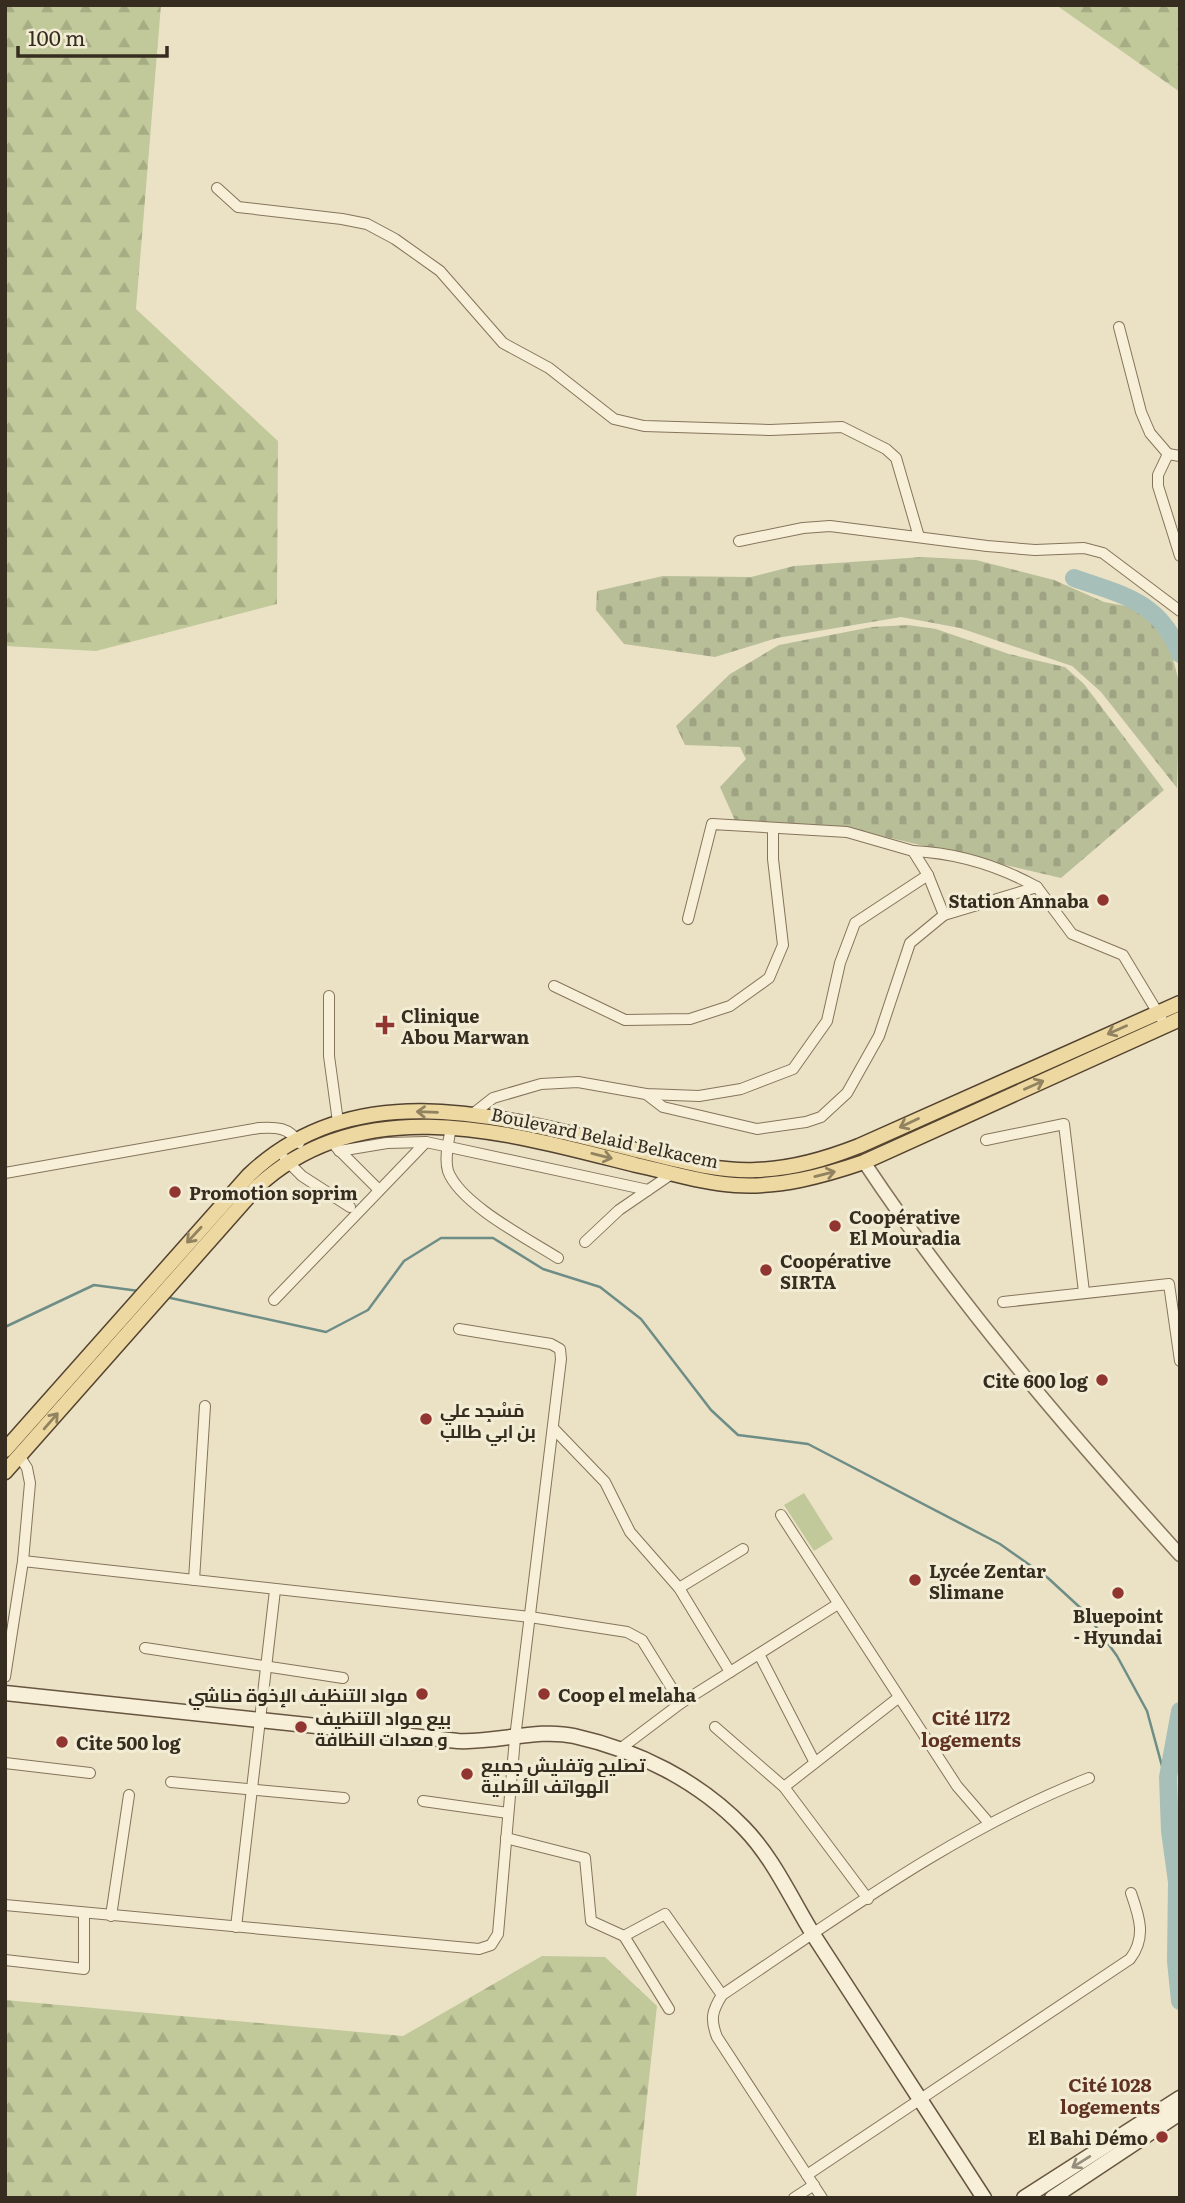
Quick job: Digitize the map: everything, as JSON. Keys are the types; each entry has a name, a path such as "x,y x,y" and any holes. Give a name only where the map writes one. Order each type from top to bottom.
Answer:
{"main road":[{"name":"Boulevard Belaid Belkacem","path":"300,1144 335,1146 390,1128 451,1128 512,1135 724,1184 759,1184 828,1174 864,1162 1161,1019 1180,1003"},
{"name":"Boulevard Belaid Belkacem","path":"5,1450 249,1175 338,1122 386,1112 474,1114 521,1121 693,1164 756,1170 789,1166 823,1160 859,1146 1161,1019 1180,1019"},
{"name":"Boulevard Belaid Belkacem","path":"5,1472 283,1156"},
{"path":"5,1693 458,1741 486,1743 515,1738 571,1735 621,1749 696,1788 744,1827 759,1845 813,1934 984,2198"},
{"path":"1052,2198 1141,2132 1180,2098"},
{"path":"1024,2198 1180,2113"}],"street":[{"path":"217,188 238,207 367,224 395,239 440,271 503,343 549,368 614,419 644,426 758,430 842,427 887,449 896,458 919,537"},
{"path":"1119,327 1141,412 1150,433 1168,454 1180,456"},
{"path":"1168,454 1158,475 1158,486 1180,556"},
{"path":"739,541 803,528 830,526 1035,550 1084,548 1103,553 1180,611"},
{"path":"688,919 712,824 847,832 913,851 933,852 996,868 1037,887 1072,934 1123,955 1161,1019"},
{"path":"554,986 625,1020 690,1019 730,1006 769,978 783,945 773,859 773,828"},
{"path":"913,851 928,875 944,915"},
{"path":"474,1114 493,1098 541,1084 578,1082 646,1094 698,1096 741,1089 793,1069 827,1021 840,963 855,923 928,875"},
{"path":"646,1094 663,1107 757,1129 821,1117 847,1093 879,1036 910,943 944,915 1037,887"},
{"path":"330,996 329,1056 338,1122"},
{"path":"986,1140 1064,1124 1084,1292"},
{"path":"5,1173 259,1128 278,1127 300,1144"},
{"path":"451,1128 447,1148 448,1171 472,1203 558,1258"},
{"path":"274,1300 426,1142"},
{"path":"335,1146 426,1142 648,1190"},
{"path":"335,1146 379,1190"},
{"path":"283,1156 302,1176 350,1207"},
{"path":"864,1162 908,1227 1079,1443 1180,1555"},
{"path":"585,1242 619,1210 673,1174"},
{"path":"1003,1302 1169,1284 1180,1361"},
{"path":"5,1905 480,1950 491,1945 498,1934 515,1738 553,1429 560,1349 551,1344 459,1329"},
{"path":"194,1580 205,1406"},
{"path":"553,1429 605,1482 630,1532 679,1588 730,1672"},
{"path":"5,1677 23,1561 30,1483 27,1468 20,1457"},
{"path":"781,1515 957,1786 988,1822"},
{"path":"679,1588 743,1549"},
{"path":"23,1561 530,1617 635,1634 648,1648 681,1703"},
{"path":"236,1927 275,1590"},
{"path":"621,1749 681,1703 838,1604"},
{"path":"145,1648 343,1678"},
{"path":"759,1654 814,1761"},
{"path":"785,1787 814,1761 898,1698"},
{"path":"715,1727 785,1787 868,1899"},
{"path":"5,1763 90,1773"},
{"path":"822,2198 717,2037 711,2023 713,2010 722,1995 988,1822 1089,1777"},
{"path":"171,1782 344,1798"},
{"path":"111,1916 129,1795"},
{"path":"423,1801 508,1813"},
{"path":"506,1838 585,1858 591,1921 624,1936 669,2009"},
{"path":"807,2175 1130,1959 1141,1938 1139,1919 1131,1893"},
{"path":"5,1961 84,1969 84,1914"},
{"path":"624,1936 665,1914 722,1995"},
{"path":"794,2198 814,2185"}],"green space":[{"path":"5,5 161,5 136,309 278,441 277,604 96,651 5,646"},
{"path":"1056,5 1180,5 1180,92"},
{"path":"922,557 976,560 1054,580 1104,602 1137,608 1149,617 1171,651 1180,686 1177,788 1101,692 1072,666 960,628 901,617 777,638 715,657 624,644 596,610 597,591 663,576 751,577 794,566"},
{"path":"908,625 936,629 1009,654 1065,667 1084,684 1164,790 1061,878 839,826 737,825 720,787 746,759 740,747 685,745 676,726 730,674 779,645 872,627"},
{"path":"804,1493 833,1539 814,1551 784,1505"},
{"path":"542,1956 605,1957 657,2006 636,2198 5,2198 5,2000 403,2036"}],"waterway":[{"path":"1074,578 1138,602 1162,622 1180,654"},
{"path":"166,1297 326,1332 368,1310 404,1261 441,1238 493,1238 543,1269 600,1287 641,1319 711,1410 738,1435 808,1444 1000,1544 1048,1578 1086,1613 1117,1656 1147,1711 1168,1788"},
{"path":"5,1327 94,1285 139,1291"},
{"path":"1180,1711 1168,1777 1170,1831 1177,1882 1176,1961 1180,2001"}],"place":[{"name":"Station Annaba","path":"1103,900"},
{"name":"Clinique Abou Marwan","path":"385,1025"},
{"name":"Promotion soprim","path":"175,1192"},
{"name":"Coopérative El Mouradia","path":"835,1226"},
{"name":"Coopérative SIRTA","path":"766,1270"},
{"name":"Cite 600 log","path":"1102,1380"},
{"name":"مَسْجِد علي بن ابي طالب","path":"426,1419"},
{"name":"Lycée Zentar Slimane","path":"915,1580"},
{"name":"Bluepoint - Hyundai","path":"1118,1593"},
{"name":"مواد التنظيف الإخوة حناشي","path":"422,1694"},
{"name":"Coop el melaha","path":"544,1694"},
{"name":"بيع مواد التنظيف و معدات النظافة","path":"301,1727"},
{"name":"Cite 500 log","path":"62,1742"},
{"name":"تصليح وتفليش جميع الهواتف الأصلية","path":"467,1774"},
{"name":"El Bahi Démo","path":"1162,2137"}],"district":[{"name":"Cité 1172 logements","path":"971,1728"},
{"name":"Cité 1028 logements","path":"1110,2095"}]}
